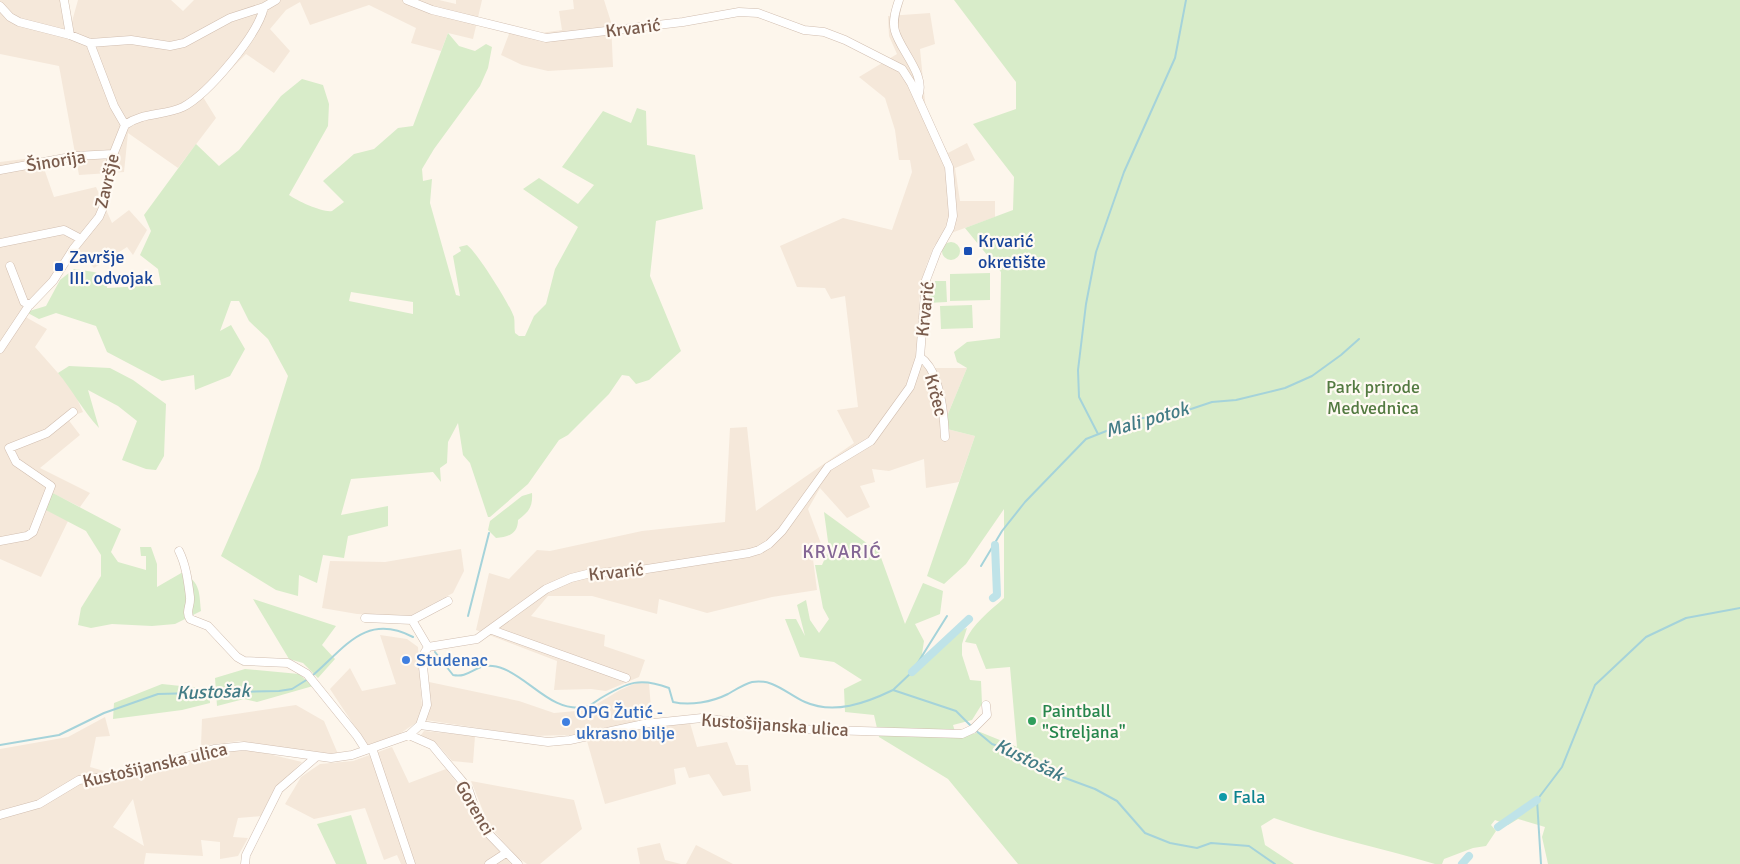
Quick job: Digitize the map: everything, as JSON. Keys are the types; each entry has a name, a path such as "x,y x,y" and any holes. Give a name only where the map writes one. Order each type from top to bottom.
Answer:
{"street":[{"path":"64,0 70,35"},
{"path":"0,6 10,17 19,22 70,35 90,43 131,40 177,45 230,18 264,7 276,0"},
{"name":"Krvarić","path":"407,0 432,10 546,38 683,22 739,12 758,13 804,30 824,32 846,40 902,69 918,96 949,167 953,216 950,228 937,251 926,280 920,357 910,386 877,433 863,447 828,467 782,530 759,550 634,571 591,573 570,578 546,589 492,630 477,639 428,646"},
{"path":"899,0 895,15 895,31 916,73 919,83 918,96"},
{"path":"90,43 114,106 124,125 145,115 180,108 197,96 240,52 262,19 264,7"},
{"name":"Završje","path":"0,349 30,305 53,281 103,209 113,154 124,125"},
{"name":"Šinorija","path":"0,170 76,156 113,154"},
{"path":"0,243 64,230 81,239"},
{"path":"10,266 24,302 30,305"},
{"name":"Krčec","path":"920,357 926,360 932,370 937,386 944,412 945,437"},
{"path":"0,541 27,536 32,532 51,486 16,462 9,448 47,433 72,412"},
{"path":"179,550 188,582 190,600 187,610 190,620 212,630 237,657 244,661 288,663 308,674 369,749 411,864"},
{"path":"365,618 412,620 448,601"},
{"path":"412,620 428,646 422,657 427,705 420,726"},
{"path":"492,630 626,678"},
{"name":"Kustošijanska ulica","path":"0,815 31,808 80,780 122,775 225,747 255,748 316,757 340,757 409,735 420,726 548,742 570,740 644,724 702,718 794,729 962,734 973,729 987,715 986,706"},
{"name":"Gorenci","path":"409,735 432,746 468,788 483,826 518,864"},
{"path":"245,864 246,855 279,789 316,757"},
{"path":"489,864 506,853"}],"shaded area":[{"path":"0,0 62,0 71,25 78,0 171,0 183,11 194,0 439,0 456,4 456,0 482,0 473,39 448,33 441,51 411,43 416,28 369,5 310,25 300,2 286,10 270,29 290,51 274,73 246,54 203,97 216,118 178,168 128,133 124,172 79,175 59,66 0,54"},
{"path":"573,0 604,0 611,22 613,67 548,71 522,65 501,55 512,26 540,33 562,30 559,11 574,9"},
{"path":"930,13 935,44 920,49 926,111 948,153 967,143 975,160 955,168 960,201 995,201 995,217 943,236 934,246 926,266 919,301 921,353 935,368 967,368 948,414 947,429 975,436 959,482 926,488 924,459 889,471 872,469 875,482 860,486 870,507 847,518 820,488 808,509 823,549 813,559 817,590 772,597 707,613 659,599 657,614 592,596 548,596 531,616 605,635 604,646 645,660 639,677 606,691 591,689 554,690 557,661 476,630 489,573 509,579 537,550 550,551 642,531 725,522 730,428 747,427 756,511 854,443 837,410 858,407 845,296 831,299 825,288 797,287 780,246 843,218 892,230 912,172 910,160 899,160 895,130 885,98 859,77 897,54 889,36 888,16"},
{"path":"40,157 54,197 96,187 112,223 129,210 147,230 133,255 127,247 94,268 78,250 44,294 22,315 47,329 35,347 73,390 83,412 67,418 80,435 40,468 90,493 80,507 50,492 43,508 68,521 41,577 0,559 0,162"},
{"path":"461,549 464,571 453,593 410,616 357,614 322,608 330,561 385,562"},
{"path":"380,635 407,639 418,647 422,708 417,722 398,735 367,745 330,689 350,668 362,691 396,684"},
{"path":"429,682 519,701 554,713 587,710 620,690 638,682 649,683 652,721 570,735 529,736 426,720 431,706"},
{"path":"296,705 324,721 338,754 303,752 240,741 201,746 202,719"},
{"path":"105,717 110,736 96,737 90,767 129,778 216,751 256,751 302,762 272,793 262,816 238,818 233,837 248,838 238,856 220,859 220,842 201,840 203,856 146,853 144,864 0,864 0,749 68,737","holes":["133,799 144,846 113,827"]},
{"path":"690,723 697,747 727,742 736,765 748,765 751,791 723,796 709,774 689,778 685,767 674,769 676,784 605,804 587,741 657,726"},
{"path":"424,731 475,736 473,763 452,761 438,745 421,735"},
{"path":"392,747 409,783 446,769 467,796 476,822 511,864 401,864 397,855 384,860 365,808 314,819 285,804 301,777 320,764 353,761"},
{"path":"471,781 574,800 582,829 540,864 527,864 517,857 489,826"},
{"path":"660,843 665,860 681,864 640,864 637,848"},
{"path":"696,845 733,864 686,864"}],"green space":[{"name":"Park prirode Medvednica","path":"954,0 1740,0 1740,864 1548,864 1542,837 1545,827 1518,819 1508,825 1495,820 1491,825 1496,831 1486,846 1473,848 1444,859 1442,864 1435,864 1314,831 1274,818 1261,826 1265,845 1294,864 1018,864 948,779 879,737 874,715 845,712 844,689 862,680 834,662 800,657 785,619 796,619 805,636 797,605 806,600 810,620 819,633 829,619 823,608 815,565 822,565 829,549 824,512 879,552 905,624 923,583 943,591 940,614 915,624 924,641 922,654 930,660 961,630 967,628 962,644 962,655 970,680 981,681 982,704 972,720 953,725 957,738 980,732 1017,747 1010,667 986,669 976,644 965,642 977,623 1004,598 1004,509 966,564 944,584 927,576 975,436 947,429 948,414 967,368 957,362 954,352 967,342 1000,338 1001,272 965,228 1013,210 1014,177 973,124 1016,109 1016,82"},
{"path":"448,33 459,46 475,51 486,44 492,47 488,68 480,86 434,149 422,169 423,181 432,179 430,203 456,295 460,296 453,256 461,251 459,247 467,245 485,268 506,302 514,317 515,333 519,336 525,336 534,316 546,304 555,269 578,227 523,189 539,178 578,204 594,185 562,167 603,111 631,123 637,108 646,111 647,145 695,155 703,209 656,221 650,276 681,351 649,380 636,384 629,376 622,375 609,394 568,435 559,440 528,484 490,517 488,517 470,463 463,455 458,423 448,442 447,463 440,468 441,482 433,472 351,479 341,515 388,506 388,526 348,536 344,558 323,555 317,583 299,575 298,596 276,590 221,556 259,469 288,376 268,339 249,321 239,301 231,301 220,331 231,325 245,349 230,376 195,390 194,375 162,381 107,352 96,326 56,313 39,319 26,312 46,306 60,280 74,269 94,272 108,277 107,288 161,285 158,269 140,255 151,231 144,215 196,144 219,166 239,150 281,96 302,79 323,85 329,104 328,126 289,195 310,206 332,211 344,202 323,181 354,154 374,149 398,128 413,126","holes":["351,292 413,302 413,314 349,301"]},
{"path":"947,242 955,242 960,247 958,258 947,260 942,255 942,247"},
{"path":"990,273 990,300 950,301 950,274"},
{"path":"935,281 946,281 947,302 927,303 930,288"},
{"path":"972,305 973,328 941,329 940,306"},
{"path":"69,366 110,368 133,380 166,404 164,456 156,470 146,469 122,460 137,421 118,406 88,390 99,428 58,373"},
{"path":"49,491 121,529 111,552 118,562 146,570 146,556 141,556 140,547 151,547 157,564 157,587 183,572 189,576 198,589 201,611 175,624 152,626 112,624 91,628 78,625 81,608 101,576 101,555 86,531 42,508"},
{"path":"532,493 531,506 518,520 518,525 514,532 508,536 496,538 488,530 490,521 522,496"},
{"path":"253,599 336,626 322,645 335,659 318,678 303,663 289,659"},
{"path":"245,669 299,674 313,686 257,702 244,699 217,706 215,678"},
{"path":"162,684 209,689 210,703 182,710 113,719 114,703"},
{"path":"351,815 367,864 336,864 317,824"}],"waterway":[{"path":"1098,434 1079,397 1078,370 1086,304 1096,252 1124,172 1175,58 1186,0"},
{"name":"Mali potok","path":"981,566 1002,531 1025,502 1086,439 1137,419 1185,411 1212,402 1236,400 1285,388 1312,376 1359,339"},
{"path":"468,616 489,533"},
{"path":"993,598 997,595 995,545"},
{"path":"1541,864 1537,800 1562,767 1595,685 1646,637 1686,618 1740,608"},
{"name":"Mali potok","path":"893,690 912,672 947,616"},
{"path":"912,672 969,619"},
{"name":"Kustošak","path":"312,676 345,645 368,631 381,629 396,630 413,637"},
{"name":"Kustošak","path":"435,652 453,675 465,674 481,667 495,666 514,674 552,701 573,708 589,706 619,688 634,683 650,683 669,688 673,702 687,704 715,699 746,684 760,681 773,684 805,702 827,707 850,706 893,690 956,711 971,726"},
{"name":"Kustošak","path":"0,745 59,735 104,713 158,694 279,691 292,689 308,679"},
{"name":"Kustošak","path":"974,729 992,744 1007,749 1038,768 1095,789 1117,801 1145,833 1170,843 1197,848 1211,843 1249,846 1275,864"},
{"path":"1498,827 1537,800"},
{"path":"1462,864 1469,856"}],"place":[{"name":"Krvarić okretište","path":"968,251"},
{"name":"Završje III. odvojak","path":"59,267"},
{"name":"Studenac","path":"406,660"},
{"name":"Paintball \"Streljana\"","path":"1032,721"},
{"name":"OPG Žutić - ukrasno bilje","path":"566,722"},
{"name":"Fala","path":"1223,797"}],"district":[{"name":"KRVARIĆ","path":"842,552"}]}
